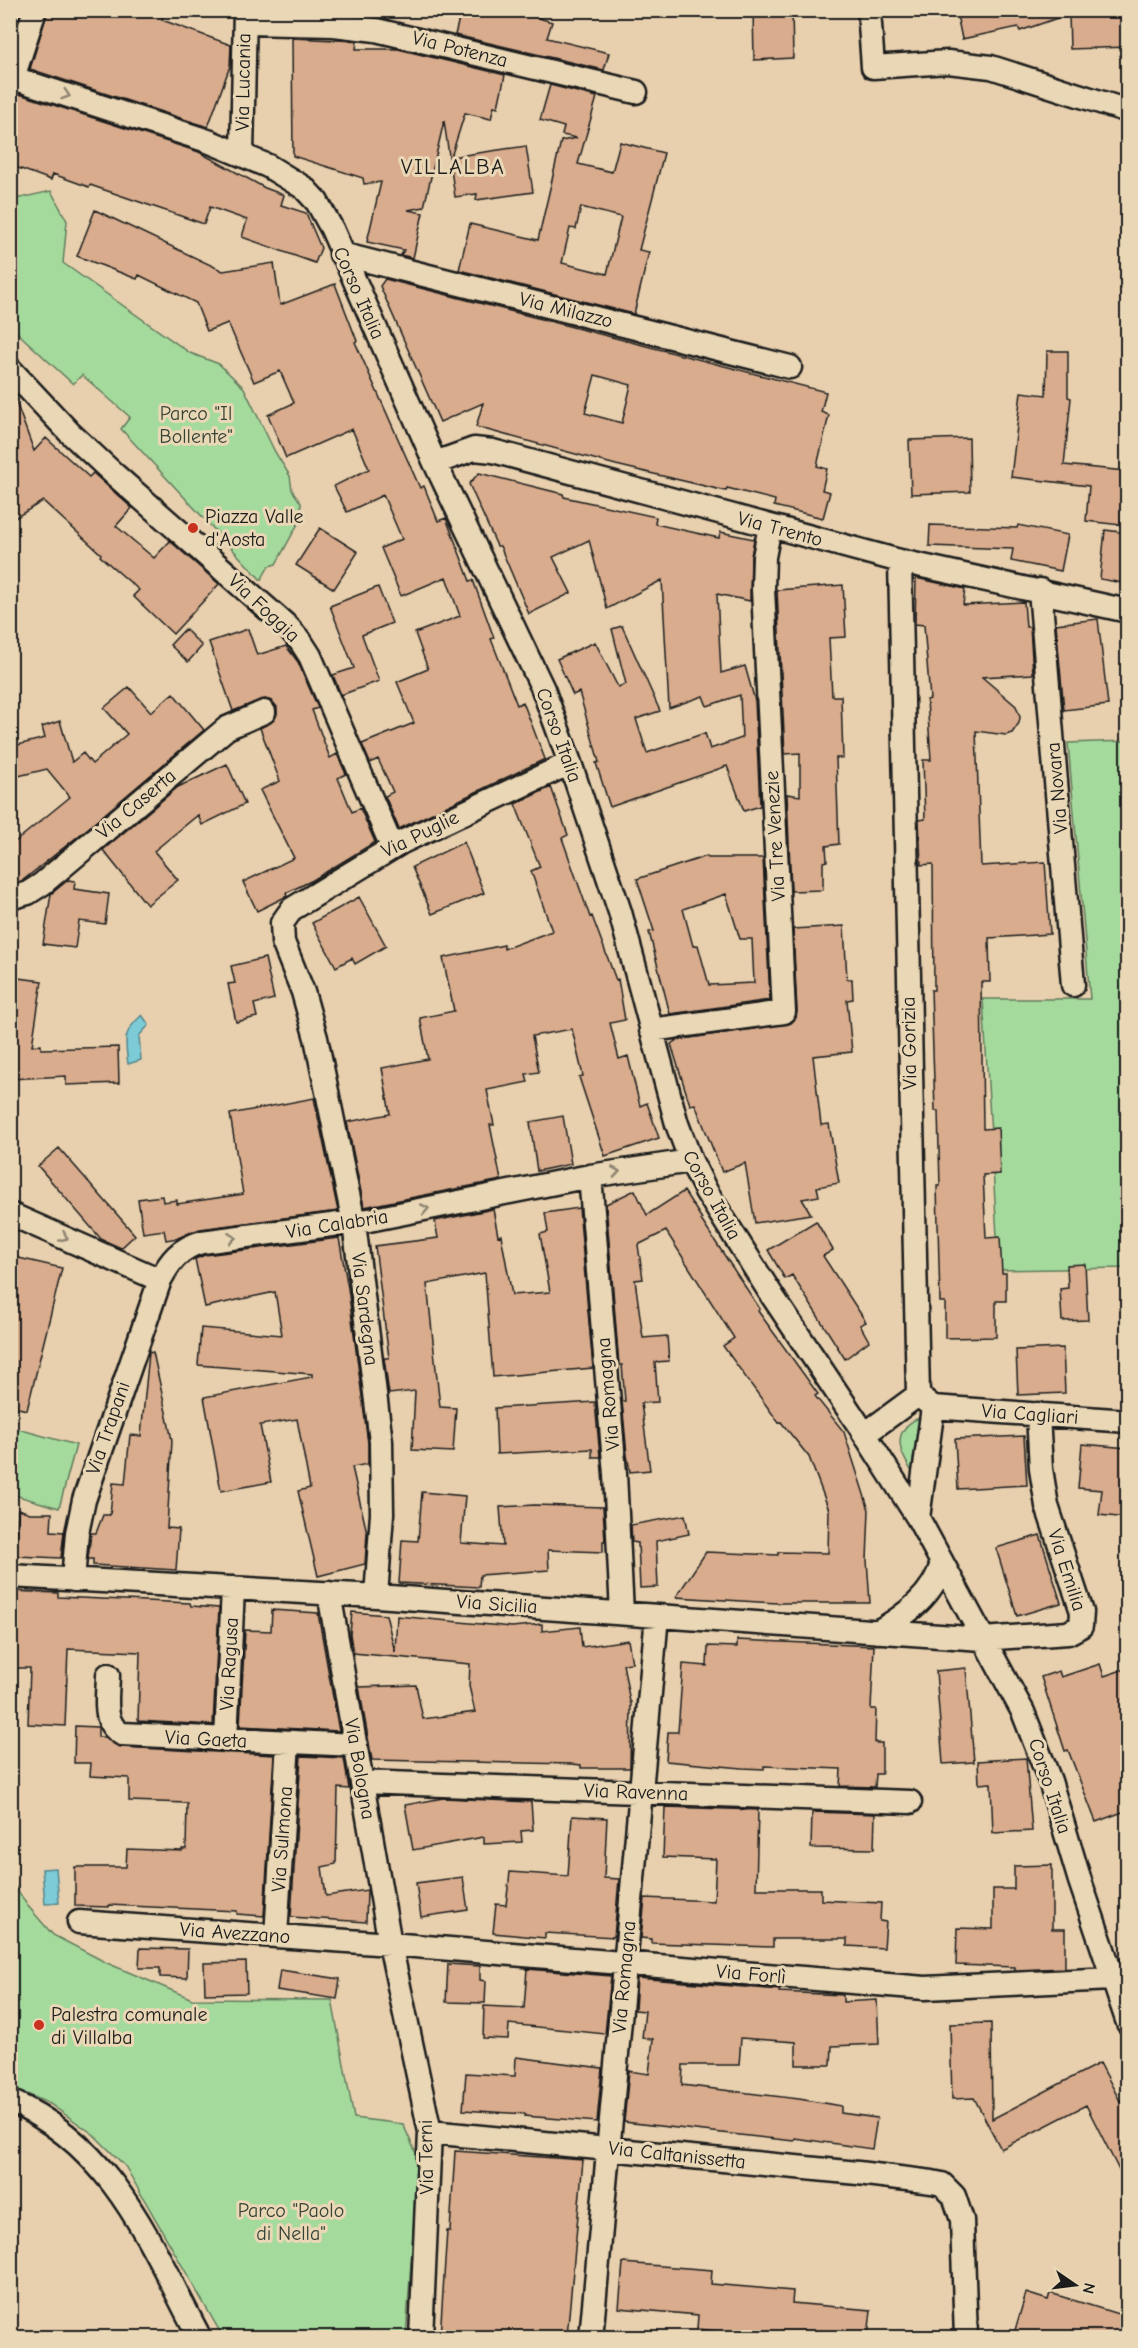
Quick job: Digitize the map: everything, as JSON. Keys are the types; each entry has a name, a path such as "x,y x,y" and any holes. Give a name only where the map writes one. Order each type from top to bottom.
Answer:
{"street":[{"path":"12,77 35,10"},
{"path":"869,10 873,67 948,62 992,67 1128,111"},
{"name":"Via Potenza","path":"245,17 384,31 636,92"},
{"name":"Via Lucania","path":"242,154 245,17"},
{"name":"Corso Italia","path":"12,77 242,154 268,166 304,188 317,202 332,230 435,463 543,689 620,912 677,1124 691,1161 702,1184 773,1297 918,1518 1023,1712 1042,1757 1128,2023"},
{"name":"Via Milazzo","path":"341,254 790,367"},
{"name":"Via Foggia","path":"10,369 69,432 302,642 392,848"},
{"name":"Via Trento","path":"435,463 465,452 484,450 900,561 1128,610"},
{"name":"Via Tre Venezie","path":"651,1030 784,1012 763,589 764,557 770,526"},
{"name":"Via Gorizia","path":"900,561 926,1401 918,1518"},
{"name":"Via Novara","path":"1040,590 1073,986"},
{"name":"Via Caserta","path":"10,898 42,884 227,728 264,712"},
{"name":"Via Puglie","path":"282,922 292,909 392,848 570,763"},
{"name":"Via Sardegna","path":"282,922 283,942 303,992 316,1038 354,1223 381,1442 382,1514 376,1596"},
{"name":"Via Calabria","path":"160,1280 174,1258 187,1247 195,1244 354,1223 590,1176 691,1161"},
{"name":"Via Romagna","path":"590,1176 615,1474 622,1613"},
{"path":"10,1214 160,1280"},
{"name":"Via Trapani","path":"73,1580 77,1533 84,1500 160,1280"},
{"path":"865,1434 926,1401"},
{"name":"Via Cagliari","path":"926,1401 1038,1414 1128,1420"},
{"name":"Via Emilia","path":"982,1639 1068,1633 1077,1630 1082,1621 1078,1598 1047,1506 1041,1469 1038,1414"},
{"path":"878,1632 897,1620 923,1597 934,1583 942,1563"},
{"name":"Via Sicilia","path":"10,1576 376,1596 982,1639"},
{"name":"Via Ragusa","path":"226,1740 233,1588"},
{"name":"Via Bologna","path":"329,1593 390,1944"},
{"name":"Via Romagna","path":"591,2337 657,1616"},
{"name":"Via Gaeta","path":"108,1675 110,1725 117,1732 127,1735 356,1745"},
{"name":"Via Sulmona","path":"276,1936 288,1743"},
{"name":"Via Ravenna","path":"362,1782 910,1802"},
{"name":"Via Avezzano","path":"79,1922 390,1944"},
{"name":"Via Forlì","path":"390,1944 925,1988 1112,1979"},
{"name":"Via Terni","path":"390,1944 430,2132 420,2337"},
{"path":"10,2101 36,2114 69,2136 109,2176 148,2238 200,2337"},
{"name":"Via Caltanissetta","path":"430,2132 609,2148 924,2180 942,2184 954,2196 961,2210 966,2337"}],"green space":[{"name":"Parco \"Il Bollente\"","path":"51,191 67,221 63,263 190,353 219,364 244,388 275,452 290,476 292,490 301,503 301,518 276,564 269,566 261,580 121,429 130,417 82,375 73,384 11,327 11,200"},
{"path":"1126,741 1128,753 1127,1268 999,1270 983,999 1090,999 1068,743"},
{"path":"921,1418 918,1482 903,1456 900,1442 901,1435 907,1426"},
{"path":"11,1427 76,1445 59,1508 11,1494"},
{"name":"Parco \"Paolo di Nella\"","path":"10,1878 27,1905 53,1935 107,1963 192,1999 332,2000 354,2118 403,2124 418,2158 406,2337 223,2337 125,2166 93,2134 50,2104 11,2087"}],"water":[{"path":"142,1015 149,1025 139,1036 141,1060 128,1064 126,1037 131,1027"},
{"path":"56,1868 59,1903 45,1904 42,1869"}],"building":[{"path":"10,10 21,10 10,42"},
{"path":"48,10 146,10 163,16 162,20 231,45 230,66 208,127 30,69"},
{"path":"292,10 358,10 358,14"},
{"path":"461,10 516,11 552,22 547,38 609,53 604,70 455,35"},
{"path":"753,10 792,10 793,58 754,60"},
{"path":"956,10 1128,10 1128,47 1070,49 1069,14 1020,31 1018,27 962,39"},
{"path":"292,38 357,41 356,49 398,49 505,75 498,107 494,106 491,119 465,113 451,157 526,146 533,192 476,200 477,194 455,197 444,121 424,207 408,210 423,213 413,258 401,255 404,250 367,242 381,182 364,184 363,178 293,156"},
{"path":"550,85 597,97 578,164 612,172 620,142 664,153 639,250 649,252 634,314 459,270 470,224 538,240 561,141 577,138 562,135 564,127 540,120","holes":["581,207 621,217 607,274 562,263 570,228 576,229"]},
{"path":"10,91 199,152 265,188 284,195 281,205 306,213 321,248 315,263 242,237 247,220 210,207 204,224 90,185 89,187 53,174 51,180 10,165"},
{"path":"95,210 223,271 274,263 280,305 335,284 357,341 355,342 420,488 424,486 438,521 446,518 470,581 473,580 494,638 491,639 517,705 523,702 545,759 399,829 385,796 393,792 378,759 370,763 362,744 414,723 397,682 428,669 415,633 460,616 446,577 401,596 381,548 402,539 383,495 347,512 334,486 369,469 352,429 286,458 268,415 294,403 280,371 254,382 228,323 207,331 196,303 139,275 137,279 77,256"},
{"path":"385,279 826,392 821,412 829,415 817,466 827,469 822,490 830,492 823,518 774,506 775,500 616,465 476,427 483,403 440,422 380,286","holes":["595,375 631,385 622,423 585,413"]},
{"path":"1047,351 1068,351 1068,397 1071,398 1064,465 1126,471 1121,525 1086,521 1089,486 1011,477 1021,392 1046,395"},
{"path":"10,394 13,394 34,451 46,438 89,477 93,473 132,508 116,526 154,558 170,541 219,584 173,634 133,596 139,590 43,501 10,521"},
{"path":"969,438 970,492 911,494 909,440"},
{"path":"479,473 563,494 564,497 656,517 655,524 719,538 720,532 754,539 751,557 750,601 717,594 721,673 745,666 755,701 760,806 744,811 727,766 610,807 596,763 599,762 579,692 573,695 557,659 595,642 618,687 626,684 612,629 622,626 660,711 636,719 647,753 705,733 710,749 742,738 740,695 707,706 703,696 669,708 662,580 607,609 589,540 553,557 571,593 529,614 500,546 497,546 469,484"},
{"path":"930,525 1017,528 1018,525 1068,535 1061,571 1011,561 1013,549 929,546"},
{"path":"320,528 358,552 334,589 296,565"},
{"path":"1105,530 1128,533 1128,584 1100,579"},
{"path":"916,578 965,589 963,605 1024,602 1026,627 1030,627 1033,674 982,677 1016,706 1020,717 1019,723 1012,733 1006,735 976,731 981,866 1045,862 1050,934 989,938 990,982 981,982 983,1129 998,1128 1000,1174 983,1175 986,1238 1000,1237 1002,1273 1006,1273 1006,1301 996,1301 996,1337 945,1338 945,1302 940,1302 938,1111 935,1111 931,990 934,990 933,864 921,865 919,820 925,819 923,760 931,760 927,700 930,699 924,625 915,624"},
{"path":"843,585 846,637 829,638 832,696 841,696 843,758 836,758 839,844 826,846 827,861 823,862 823,890 791,891 787,794 800,796 800,753 785,754 777,590"},
{"path":"378,587 392,623 362,635 379,681 341,695 333,675 354,668 330,606"},
{"path":"1098,619 1108,705 1064,710 1056,624"},
{"path":"185,629 202,646 188,662 170,645"},
{"path":"248,629 257,655 286,646 298,662 318,708 312,710 330,758 337,754 346,774 338,778 352,812 360,808 375,842 313,880 286,893 287,896 257,911 243,882 294,858 260,790 280,781 260,728 274,720 277,707 272,701 265,699 233,711 209,642"},
{"path":"129,687 151,712 173,693 204,730 87,829 22,881 15,883 10,846 70,797 47,769 10,778 10,747 45,738 42,727 60,721 72,762 83,753 92,764 127,734 104,708"},
{"path":"227,764 245,804 202,825 198,815 154,851 178,880 147,905 103,850 178,787"},
{"path":"551,787 568,835 562,838 590,917 592,916 616,980 618,979 625,1020 610,1023 619,1059 628,1056 640,1106 647,1103 659,1138 605,1156 579,1077 583,1076 572,1029 532,1036 539,1072 526,1074 528,1082 487,1090 494,1125 490,1125 501,1180 364,1207 347,1122 390,1114 382,1068 428,1059 420,1018 454,1011 443,958 504,945 504,949 552,931 531,871 540,867 515,804"},
{"path":"464,842 484,893 432,914 412,867"},
{"path":"707,856 708,858 763,858 770,1000 670,1014 649,932 654,931 637,879","holes":["726,894 740,939 752,939 754,983 709,985 698,945 693,946 683,909"]},
{"path":"68,880 75,881 74,889 109,894 105,924 79,921 75,948 43,944 51,894"},
{"path":"359,897 386,946 355,964 352,958 336,967 312,923"},
{"path":"844,926 847,979 852,979 853,999 847,1000 852,1052 813,1056 821,1125 829,1124 839,1183 817,1187 819,1196 802,1199 811,1214 755,1223 745,1163 722,1172 695,1104 690,1105 671,1044 677,1040 791,1023 796,1018 797,1011 793,929"},
{"path":"265,958 274,999 254,1004 257,1017 236,1022 228,984 235,983 231,966"},
{"path":"10,977 42,981 32,1046 41,1045 41,1049 118,1047 119,1083 66,1085 66,1076 10,1079"},
{"path":"314,1098 338,1211 200,1229 166,1240 164,1230 143,1233 138,1199 162,1196 163,1202 177,1200 177,1204 243,1194 230,1114"},
{"path":"563,1116 571,1164 537,1171 530,1122"},
{"path":"59,1148 135,1235 121,1248 101,1239 38,1166"},
{"path":"635,1190 647,1215 684,1191 760,1309 758,1311 818,1394 815,1396 844,1432 869,1510 867,1560 870,1603 777,1603 676,1597 706,1552 778,1555 778,1552 828,1553 829,1510 809,1457 781,1422 779,1423 723,1346 734,1338 666,1231 638,1245 643,1279 635,1280 643,1338 667,1336 669,1361 655,1362 658,1402 641,1403 650,1470 630,1472 606,1204"},
{"path":"579,1208 593,1368 493,1377 485,1273 427,1284 440,1407 456,1408 453,1452 412,1450 415,1391 389,1394 384,1358 389,1358 375,1246 438,1238 435,1221 493,1209 498,1236 501,1235 512,1295 550,1292 540,1234 548,1232 545,1213"},
{"path":"816,1221 833,1250 823,1256 866,1322 860,1325 869,1341 845,1359 792,1275 785,1279 768,1250"},
{"path":"339,1238 348,1288 368,1443 368,1464 352,1467 367,1533 365,1564 318,1576 298,1491 310,1488 297,1419 260,1425 271,1482 221,1491 204,1397 312,1377 312,1374 198,1365 201,1328 282,1335 275,1292 205,1307 195,1259 205,1255"},
{"path":"10,1256 62,1268 27,1410 10,1406"},
{"path":"1085,1264 1088,1320 1062,1321 1060,1289 1068,1288 1067,1265"},
{"path":"1063,1348 1065,1393 1018,1395 1016,1350"},
{"path":"153,1352 172,1440 167,1528 179,1529 176,1570 93,1565 93,1559 88,1559 91,1533 96,1533 103,1515 110,1515 113,1483 125,1484 130,1435 141,1436 149,1353"},
{"path":"595,1402 600,1457 592,1457 592,1449 497,1454 495,1408"},
{"path":"1024,1436 1027,1485 958,1489 955,1439"},
{"path":"1082,1444 1128,1448 1128,1518 1099,1515 1102,1490 1078,1488"},
{"path":"422,1492 465,1496 461,1543 503,1546 500,1507 534,1505 603,1507 605,1541 603,1541 603,1552 548,1550 549,1570 480,1575 479,1587 399,1583 402,1540 418,1541"},
{"path":"18,1509 30,1513 52,1513 51,1531 64,1532 61,1558 16,1556"},
{"path":"685,1515 689,1534 656,1541 658,1587 640,1588 638,1543 632,1542 631,1525"},
{"path":"1040,1535 1061,1603 1017,1616 996,1548"},
{"path":"10,1591 58,1593 58,1597 190,1603 191,1606 219,1608 213,1725 138,1721 140,1652 68,1649 65,1726 28,1724 30,1668 10,1668"},
{"path":"272,1610 318,1613 339,1731 240,1726 245,1630 271,1631"},
{"path":"352,1612 386,1615 395,1652 397,1616 512,1627 542,1624 542,1631 580,1627 582,1647 628,1640 632,1663 623,1664 631,1702 630,1768 581,1768 581,1765 572,1764 372,1760 359,1687 416,1685 423,1719 475,1712 469,1686 470,1664 353,1653 350,1634"},
{"path":"737,1640 874,1646 871,1709 876,1709 875,1743 882,1743 882,1774 876,1774 875,1787 840,1786 841,1769 764,1766 764,1769 742,1768 666,1761 668,1732 678,1732 683,1664 707,1666 708,1646 737,1647"},
{"path":"1100,1664 1104,1676 1128,1668 1128,1810 1096,1822 1068,1750 1065,1751 1041,1677 1059,1671 1061,1677"},
{"path":"966,1668 974,1762 943,1764 936,1671"},
{"path":"75,1726 98,1727 98,1737 105,1737 121,1747 274,1755 264,1916 237,1914 237,1911 109,1905 109,1907 75,1906 75,1867 126,1867 127,1849 182,1851 186,1849 187,1803 129,1801 129,1778 90,1776 91,1763 74,1763"},
{"path":"301,1756 344,1758 349,1789 338,1788 336,1864 322,1867 326,1896 367,1890 366,1922 291,1917"},
{"path":"1026,1758 1032,1831 993,1833 991,1783 979,1784 978,1761"},
{"path":"443,1798 531,1802 533,1830 521,1831 522,1842 484,1844 484,1837 413,1850 405,1805"},
{"path":"665,1807 758,1810 756,1889 821,1889 821,1900 881,1903 880,1921 886,1922 884,1948 847,1946 847,1939 773,1939 773,1947 651,1943 651,1939 641,1938 645,1898 714,1901 716,1859 663,1857"},
{"path":"812,1812 875,1814 874,1849 811,1848"},
{"path":"572,1816 607,1818 604,1878 619,1879 614,1937 545,1933 545,1938 493,1933 496,1904 506,1905 510,1872 568,1876"},
{"path":"1052,1865 1052,1929 1065,1929 1065,1968 1015,1970 1015,1967 956,1965 957,1928 993,1929 993,1889 1014,1889 1014,1866"},
{"path":"463,1877 468,1910 421,1917 416,1883"},
{"path":"140,1948 188,1949 187,1978 160,1977 160,1968 139,1968"},
{"path":"246,1962 247,1993 205,1994 204,1963"},
{"path":"448,1964 480,1966 480,1980 486,1981 485,2003 446,2002"},
{"path":"527,1969 611,1976 605,2034 509,2024 508,2039 483,2038 484,2006 524,2008"},
{"path":"280,1970 340,1979 337,1999 277,1990"},
{"path":"637,1978 780,1990 779,1992 843,1995 843,2002 877,2000 879,2044 832,2046 831,2065 796,2065 796,2042 741,2038 739,2065 683,2065 682,2085 841,2106 841,2113 877,2118 872,2149 795,2138 794,2141 624,2122 629,2071 649,2074 653,2039 642,2038 645,2011 635,2010"},
{"path":"991,2023 992,2119 1100,2063 1120,2101 1128,2097 1128,2188 1086,2105 1001,2149 974,2098 952,2099 950,2024"},
{"path":"516,2057 602,2068 597,2122 463,2110 466,2073 515,2076"},
{"path":"455,2151 583,2160 567,2337 440,2337"},
{"path":"623,2263 712,2270 711,2284 793,2291 792,2303 871,2310 868,2337 777,2337 697,2329 698,2315 619,2308"},
{"path":"1026,2293 1048,2300 1050,2293 1128,2317 1128,2337 1013,2337"}],"place":[{"name":"Piazza Valle d'Aosta","path":"193,528"},
{"name":"Palestra comunale di Villalba","path":"39,2025"}],"district":[{"name":"VILLALBA","path":"453,167"}]}
